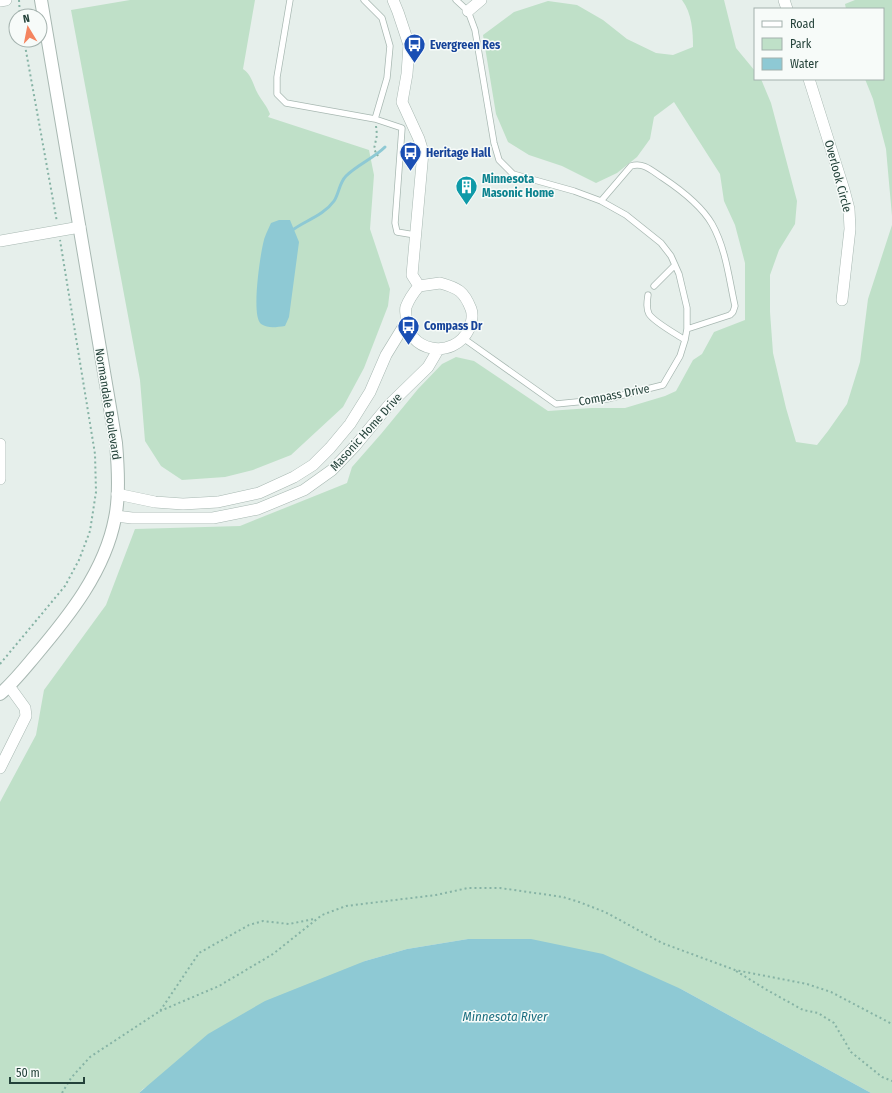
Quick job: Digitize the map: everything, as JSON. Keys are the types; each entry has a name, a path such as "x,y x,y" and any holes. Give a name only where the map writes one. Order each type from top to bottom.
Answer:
{"street":[{"path":"0,1 6,0"},
{"name":"Normandale Boulevard","path":"0,768 26,716 23,705 5,690 55,633 81,597 104,552 116,516 118,472 116,443 40,0"},
{"path":"393,0 409,45 407,74 402,102 408,127 419,139 423,152 412,275 419,286"},
{"path":"468,11 481,0"},
{"name":"Overlook Circle","path":"809,80 849,209 850,229 842,300"},
{"path":"0,241 80,227"},
{"path":"440,282 456,287 465,296 472,311 471,326 466,335 455,345 438,350 422,346 411,336 405,324 406,308 419,286 440,282"},
{"name":"Masonic Home Drive","path":"117,494 162,503 183,504 218,502 259,493 313,466 350,424 370,392 386,355 405,324"},
{"name":"Masonic Home Drive","path":"116,516 132,518 213,518 258,509 304,490 332,470 356,446 389,404 428,367 438,350"},
{"path":"0,444 0,479"}],"lane":[{"path":"290,0 277,77 277,94 286,103 376,119 408,127 395,223 397,232 415,235"},
{"path":"364,0 382,18 390,46 387,78 376,119"},
{"name":"Compass Drive","path":"456,0 468,11 475,30 494,143 499,160 513,174 574,191 601,201 626,214 661,243 672,256 679,274 687,308 687,329 685,340 680,356 663,385 607,398 556,404 463,338"},
{"path":"601,201 631,166 638,164 646,166 682,191 694,202 711,223 721,244 735,306 730,315 687,329"},
{"path":"654,286 675,265"},
{"path":"648,296 646,304 648,313 685,340"}],"path":[{"path":"0,664 64,586 80,560 90,531 96,492 95,454 25,48"},
{"path":"376,119 377,135 374,149 378,156"},
{"path":"62,1093 71,1078 90,1057 160,1011 220,986 274,954 322,915 346,906 436,895 468,888 500,888 563,897 580,902 606,912 662,943 735,970 807,984 831,992 892,1024"},
{"path":"160,1011 199,953 249,924 263,921 289,924 316,919"},
{"path":"735,970 803,1010 818,1013 834,1023 851,1052 882,1077 892,1081"}],"green space":[{"path":"130,0 255,0 243,69 250,77 267,108 270,114 268,117 369,150 374,175 370,229 390,289 388,306 364,368 343,407 291,455 253,470 225,477 182,480 161,466 145,441 140,380 71,10"},
{"path":"682,0 724,0 736,48 754,70 754,80 761,80 771,103 797,201 795,224 779,250 770,275 770,312 773,353 796,442 817,445 847,404 860,362 868,299 892,225 892,1093 871,1093 681,989 468,939 407,949 365,961 143,1089 139,1093 0,1093 0,802 36,735 44,690 106,605 135,529 240,526 347,483 352,467 418,389 442,364 456,357 474,361 548,411 591,408 625,408 665,396 676,391 693,360 702,354 714,332 745,320 745,263 735,225 724,201 720,174 674,102 654,117 650,139 637,157 617,173 596,183 562,166 529,155 508,142 496,114 483,35 514,12 548,1 577,5 603,20 627,39 656,53 673,55 693,47 690,17"},
{"path":"855,0 892,0 892,216 886,149 873,99 865,80 884,80 884,8 846,8 845,4"}],"water":[{"path":"279,220 290,220 299,242 289,317 285,326 270,327 261,324 258,319 256,299 257,286 264,239 271,223"},
{"name":"Minnesota River","path":"468,939 531,939 603,954 681,989 871,1093 139,1093 208,1034 265,1001 365,961 407,949"}],"waterway":[{"path":"294,229 330,206 346,176 385,147"}],"place":[{"name":"Evergreen Res","path":"414,64"},
{"name":"Heritage Hall","path":"410,172"},
{"name":"Minnesota Masonic Home","path":"467,206"},
{"name":"Compass Dr","path":"408,346"}]}
